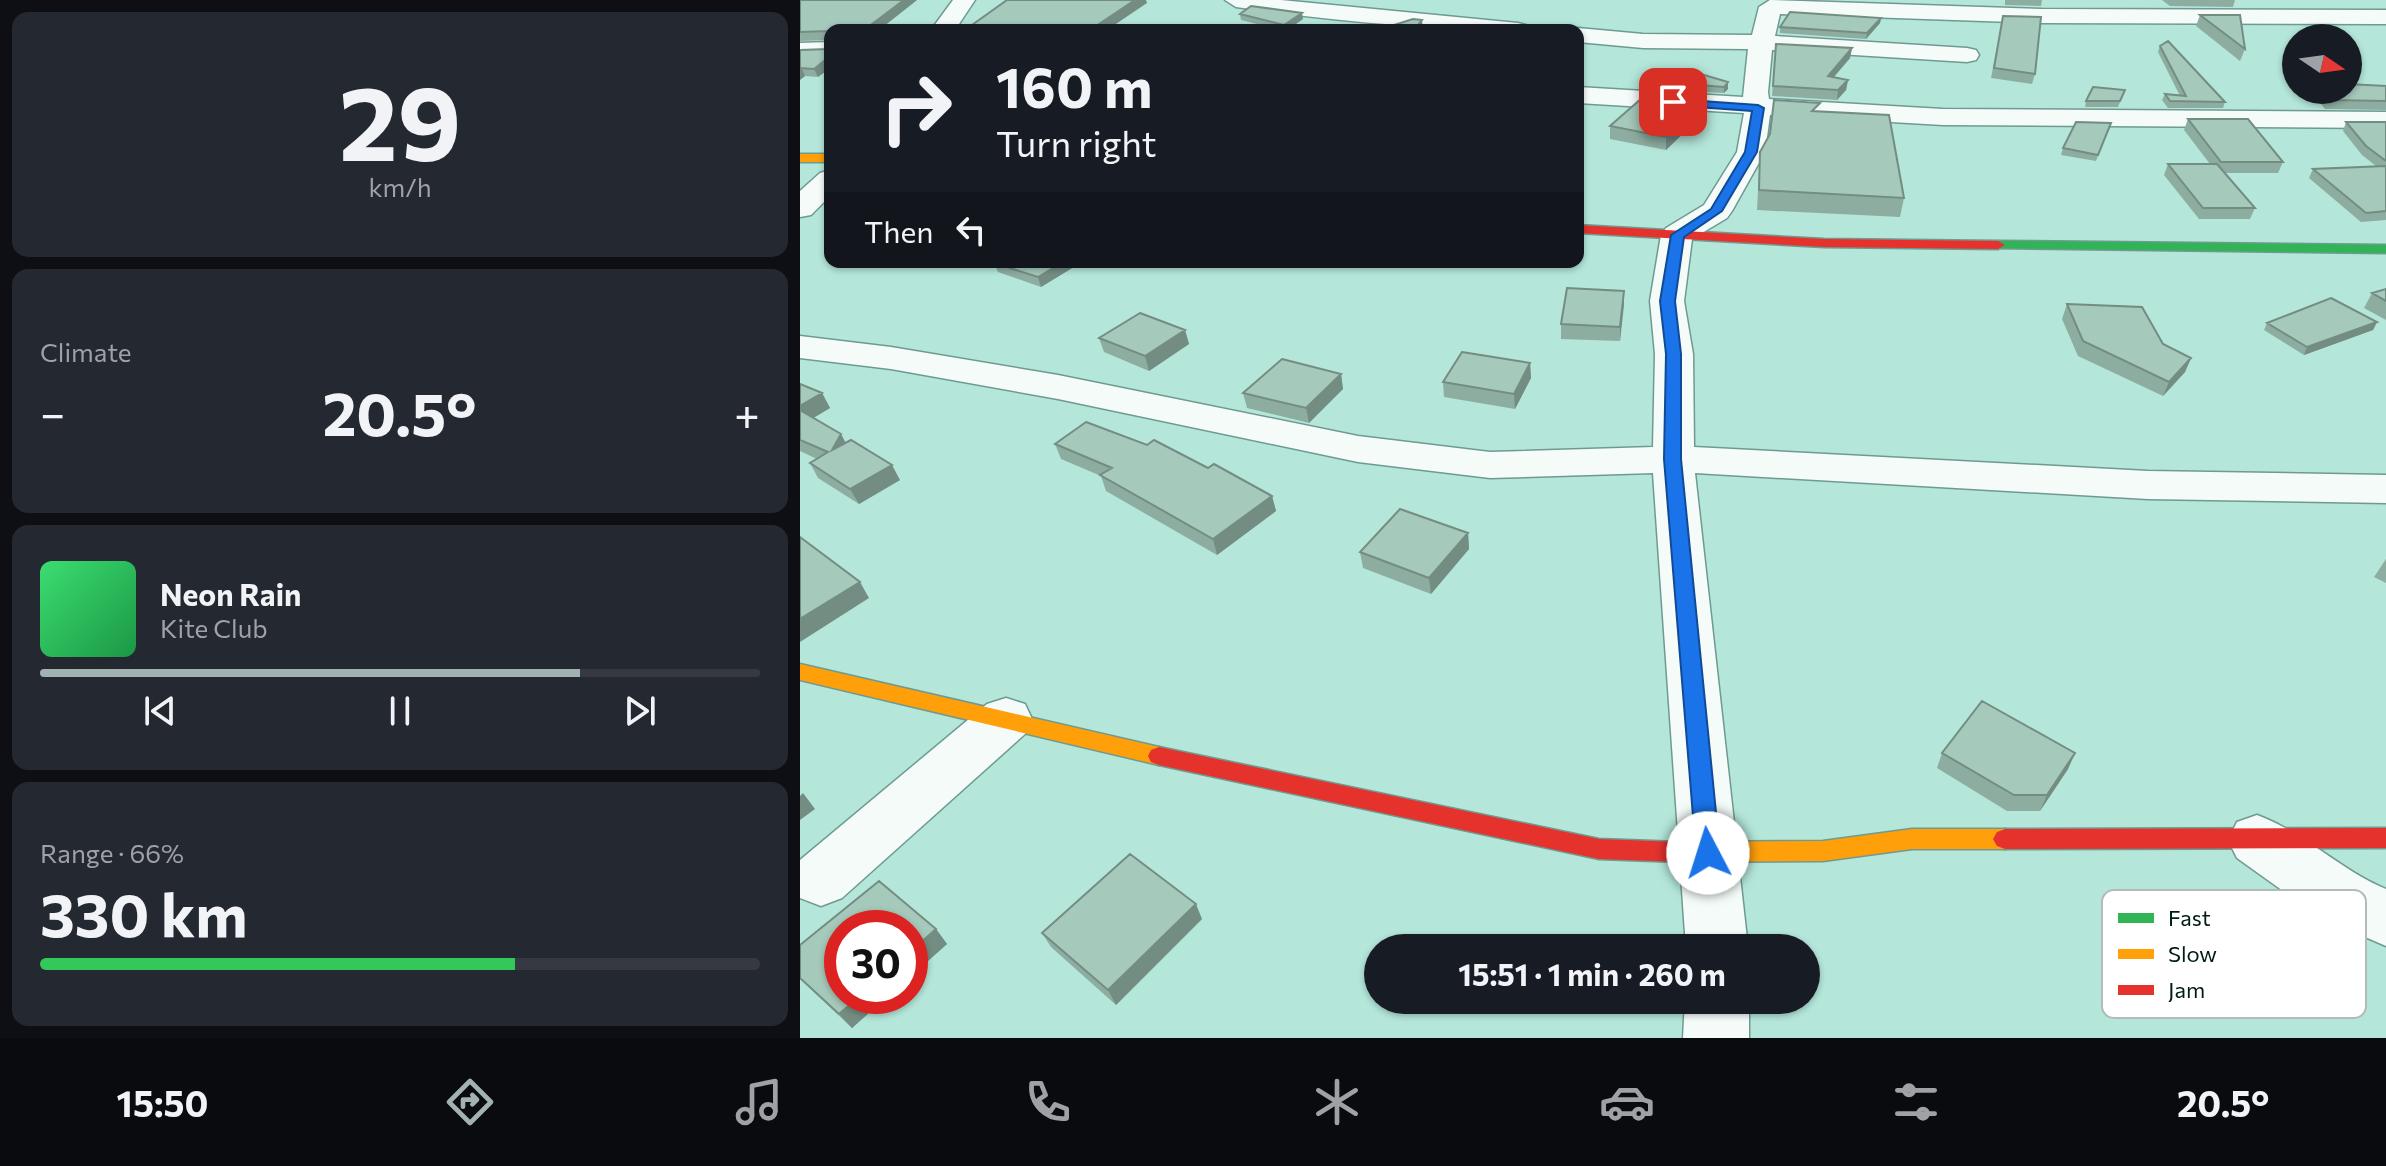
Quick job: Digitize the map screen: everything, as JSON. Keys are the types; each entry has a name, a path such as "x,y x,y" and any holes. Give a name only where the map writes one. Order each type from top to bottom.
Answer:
{"street":[{"path":"947,24 964,0"},
{"path":"1236,0 1317,12 1451,24"},
{"path":"1716,934 1673,459 1674,354 1667,301 1677,235 1716,211 1751,152 1758,108 1755,92 1761,42 1760,5 2042,16 2386,17"},
{"path":"1584,35 1690,43 1761,42 1967,55"},
{"path":"800,50 824,49"},
{"path":"1584,95 1758,108 1948,105 2386,120"},
{"path":"800,158 824,158"},
{"path":"800,208 824,185"},
{"path":"1584,229 1824,243 2386,249"},
{"path":"800,347 891,358 1042,385 1373,451 1490,465 1673,459 2148,485 2386,489"},
{"path":"800,672 1207,767 1599,849 1708,853 1823,851 1912,839 2257,840 2370,847"},
{"path":"821,879 1006,719"},
{"path":"2257,840 2329,890"},
{"path":"2366,909 2386,918"},
{"path":"1716,1038 1717,1014"}],"building":[{"path":"800,0 904,0 872,24 824,24 824,31 800,32"},
{"path":"1007,0 1135,0 1099,24 973,24"},
{"path":"1251,6 1302,13 1286,24 1240,14"},
{"path":"1790,12 1881,18 1867,33 1780,27"},
{"path":"2200,15 2240,15 2245,49"},
{"path":"2003,16 2041,17 2035,74 1994,68"},
{"path":"1413,19 1422,20 1419,24 1397,24"},
{"path":"2168,41 2225,102 2170,101 2165,94 2186,96 2160,46"},
{"path":"1776,44 1852,48 1828,76 1848,80 1838,90 1773,86"},
{"path":"824,49 824,61 814,69 800,68 800,50"},
{"path":"1694,72 1728,82 1724,87 1670,83"},
{"path":"2362,85 2386,86 2386,101 2362,101"},
{"path":"2093,87 2125,90 2120,101 2086,101"},
{"path":"1642,98 1704,101 1666,137 1610,126"},
{"path":"1774,100 1820,103 1812,111 1889,115 1904,198 1759,190 1760,152 1770,134"},
{"path":"2188,119 2248,119 2283,162 2221,162"},
{"path":"2076,122 2111,123 2098,155 2063,148"},
{"path":"2346,122 2386,122 2386,161 2366,146"},
{"path":"2168,164 2217,164 2255,208 2203,208"},
{"path":"2386,166 2386,211 2366,213 2313,169"},
{"path":"1010,268 1053,268 1038,277"},
{"path":"1567,288 1624,291 1620,327 1561,324"},
{"path":"2386,289 2386,301 2372,293"},
{"path":"2331,298 2377,322 2307,347 2267,323"},
{"path":"2067,304 2142,307 2163,344 2191,358 2169,382 2083,341"},
{"path":"1140,313 1185,330 1145,356 1099,338"},
{"path":"1462,352 1530,363 1514,394 1443,382"},
{"path":"1282,359 1341,374 1306,408 1243,393"},
{"path":"800,384 822,393 800,406"},
{"path":"800,410 841,434 832,450 851,440 892,465 850,489 810,463 828,452 800,440"},
{"path":"1086,422 1147,445 1154,440 1208,468 1214,464 1272,496 1213,539 1100,475 1112,468 1055,444"},
{"path":"1400,509 1468,533 1429,578 1360,552"},
{"path":"800,537 860,582 800,619"},
{"path":"1982,701 2075,753 2047,795 2014,795 1942,753"},
{"path":"1130,854 1196,904 1108,990 1042,933"},
{"path":"879,881 913,910 843,910"},
{"path":"928,922 936,929 928,936"},
{"path":"824,926 824,1000 800,978 800,945"}],"traffic: fast":[{"path":"1998,245 2386,249"}],"traffic: slow":[{"path":"800,158 824,158"},
{"path":"800,672 1159,756"},
{"path":"1680,852 1823,851 1912,839 2005,839"}],"traffic: jam":[{"path":"1584,229 1824,243 1998,245"},
{"path":"1159,756 1599,849 1680,852"},
{"path":"2005,839 2386,838"}],"route":[{"path":"1673,102 1758,108 1751,152 1716,211 1677,235 1667,301 1674,354 1673,459 1708,853"}]}
